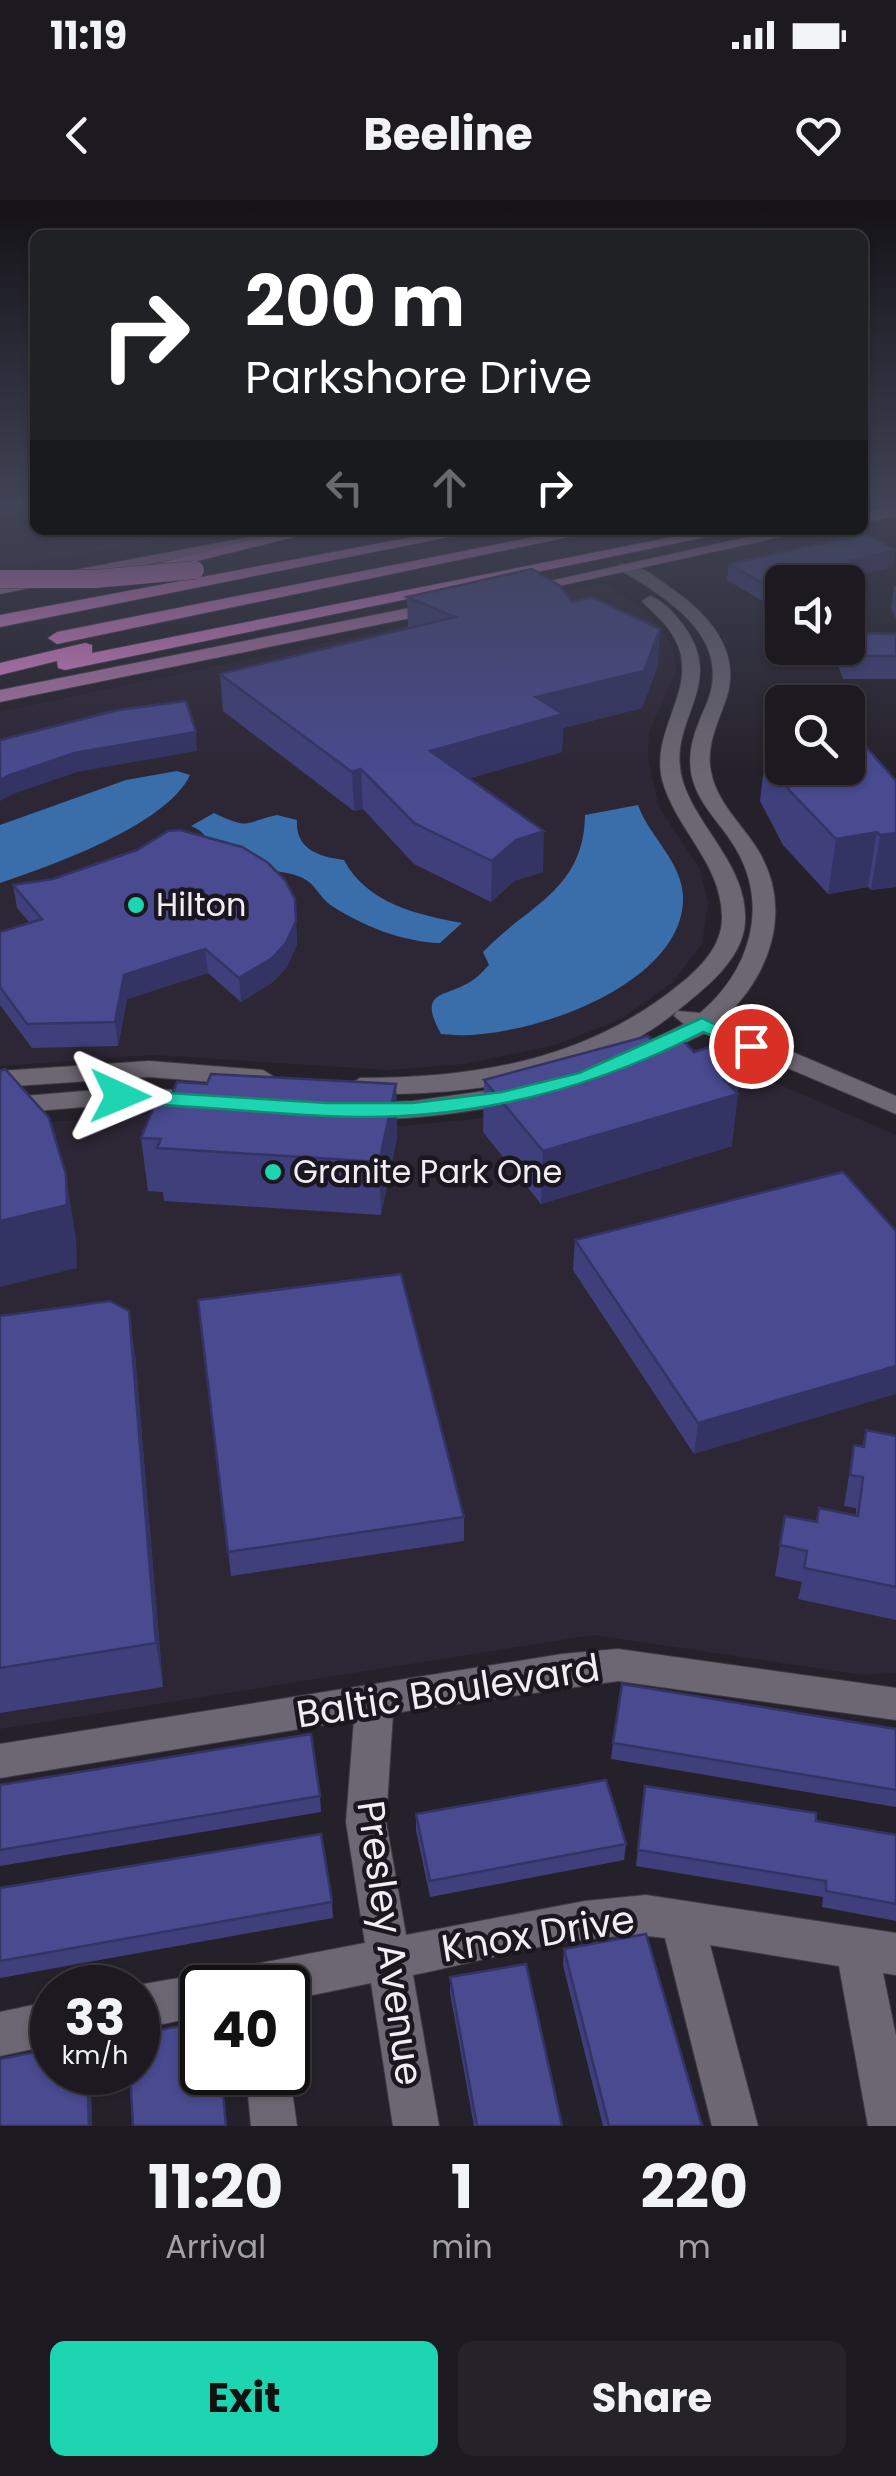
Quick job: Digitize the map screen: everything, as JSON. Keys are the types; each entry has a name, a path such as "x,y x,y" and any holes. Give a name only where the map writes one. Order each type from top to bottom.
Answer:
{"highway":[{"path":"0,604 35,596"},
{"path":"0,604 47,596"},
{"path":"0,621 131,596"},
{"path":"0,651 271,596"},
{"path":"0,671 350,596"},
{"path":"65,664 404,596"},
{"path":"0,671 341,627"},
{"path":"0,651 158,635"}],"main road":[{"path":"0,696 491,596"}],"street":[{"path":"411,1098 585,1052 670,1008 709,972 734,924 731,882 689,821 673,783 669,755 674,724 692,689 692,662 685,641 657,606 640,596"},
{"path":"330,1098 502,1098 586,1078 630,1061 702,1024 743,983 764,943 766,906 754,860 706,797 703,784 701,733 723,682 712,641 671,596"},
{"path":"685,641 712,641"},
{"path":"673,783 703,784"},
{"path":"670,1008 896,1106"},
{"path":"120,1096 125,1069"},
{"path":"0,1078 125,1069 283,1080"},
{"path":"0,1106 120,1096 267,1104"},
{"name":"Baltic Boulevard","path":"0,1761 562,1670 618,1665 896,1704"},
{"name":"Presley Avenue","path":"375,1700 366,1822 416,2126"},
{"name":"Knox Drive","path":"310,1975 586,1922 646,1915 876,1951"},
{"path":"682,1921 735,2126"},
{"path":"876,1951 891,2126"},
{"path":"0,2034 30,2028"},
{"path":"271,2095 274,2126"}],"shaded area":[{"path":"546,596 623,596 661,628 675,651 676,672 649,732 648,758 659,807 700,869 708,903 702,944 673,982 623,1018 556,1045 465,1064 388,1070 154,1055 0,1066 0,712"},
{"path":"698,1049 896,1135 896,1673 864,1675 593,1635 0,1729 0,1126 150,1114 378,1128 476,1119 560,1103 651,1075"}],"water":[{"path":"177,771 190,775 158,811 133,827 76,855 0,883 0,825 126,780"},
{"path":"638,805 673,863 682,888 675,933 654,961 624,985 588,1005 548,1020 472,1035 441,1034 434,1020 433,1002 480,974 489,965 483,952 564,880 582,841 585,815"},
{"path":"214,813 242,823 277,815 297,820 304,845 326,857 344,860 354,875 379,897 411,911 462,923 440,943 412,940 370,926 332,906 304,879 225,859 204,834 191,826"}],"building":[{"path":"567,596 572,602 592,597 660,629 644,671 536,697 563,714 430,751 544,831 516,840 492,861 414,823 361,769 352,772 220,674 455,617 407,597"},
{"path":"865,633 896,634 896,656 865,656"},
{"path":"186,701 196,732 74,753 0,780 0,740 118,710"},
{"path":"865,746 896,781 896,833 836,839 787,785 865,785"},
{"path":"180,830 242,847 267,862 285,880 295,899 296,921 286,943 272,958 239,978 205,949 124,975 115,1022 27,1024 0,987 0,932 42,919 13,885 53,879 137,850 168,831"},
{"path":"648,1036 656,1044 679,1037 694,1052 710,1047 740,1076 725,1080 738,1094 543,1151 484,1080"},
{"path":"5,1069 49,1118 66,1175 67,1205 0,1221 0,1071"},
{"path":"211,1074 396,1084 379,1162 157,1148 161,1139 141,1138 157,1099 170,1100 177,1082 207,1084"},
{"path":"843,1172 896,1231 896,1366 698,1423 575,1240"},
{"path":"401,1274 464,1517 228,1552 198,1300"},
{"path":"110,1301 129,1311 156,1643 0,1668 0,1316"},
{"path":"866,1430 896,1436 896,1587 804,1568 807,1551 780,1545 785,1516 817,1522 819,1508 858,1516 863,1477 850,1475 854,1445 864,1447"},
{"path":"622,1684 896,1729 896,1790 613,1743"},
{"path":"311,1734 320,1796 0,1850 0,1785"},
{"path":"606,1780 626,1844 430,1881 416,1814"},
{"path":"645,1786 816,1813 816,1821 896,1835 896,1904 826,1891 826,1881 638,1850"},
{"path":"321,1834 332,1902 0,1961 0,1888"},
{"path":"646,1934 702,2126 609,2126 564,1949"},
{"path":"526,1964 562,2126 477,2126 450,1977"},
{"path":"180,2026 180,2095 223,2095 226,2126 133,2126 131,2095 160,2095 160,2030"},
{"path":"30,2053 30,2095 88,2095 89,2126 0,2126 0,2059"}],"place":[{"name":"Hilton","path":"136,905"},
{"name":"Granite Park One","path":"273,1172"}],"route":[{"path":"120,1096 216,1099 327,1110 413,1110 502,1098 586,1078 630,1061 702,1024 751,1046"}]}
